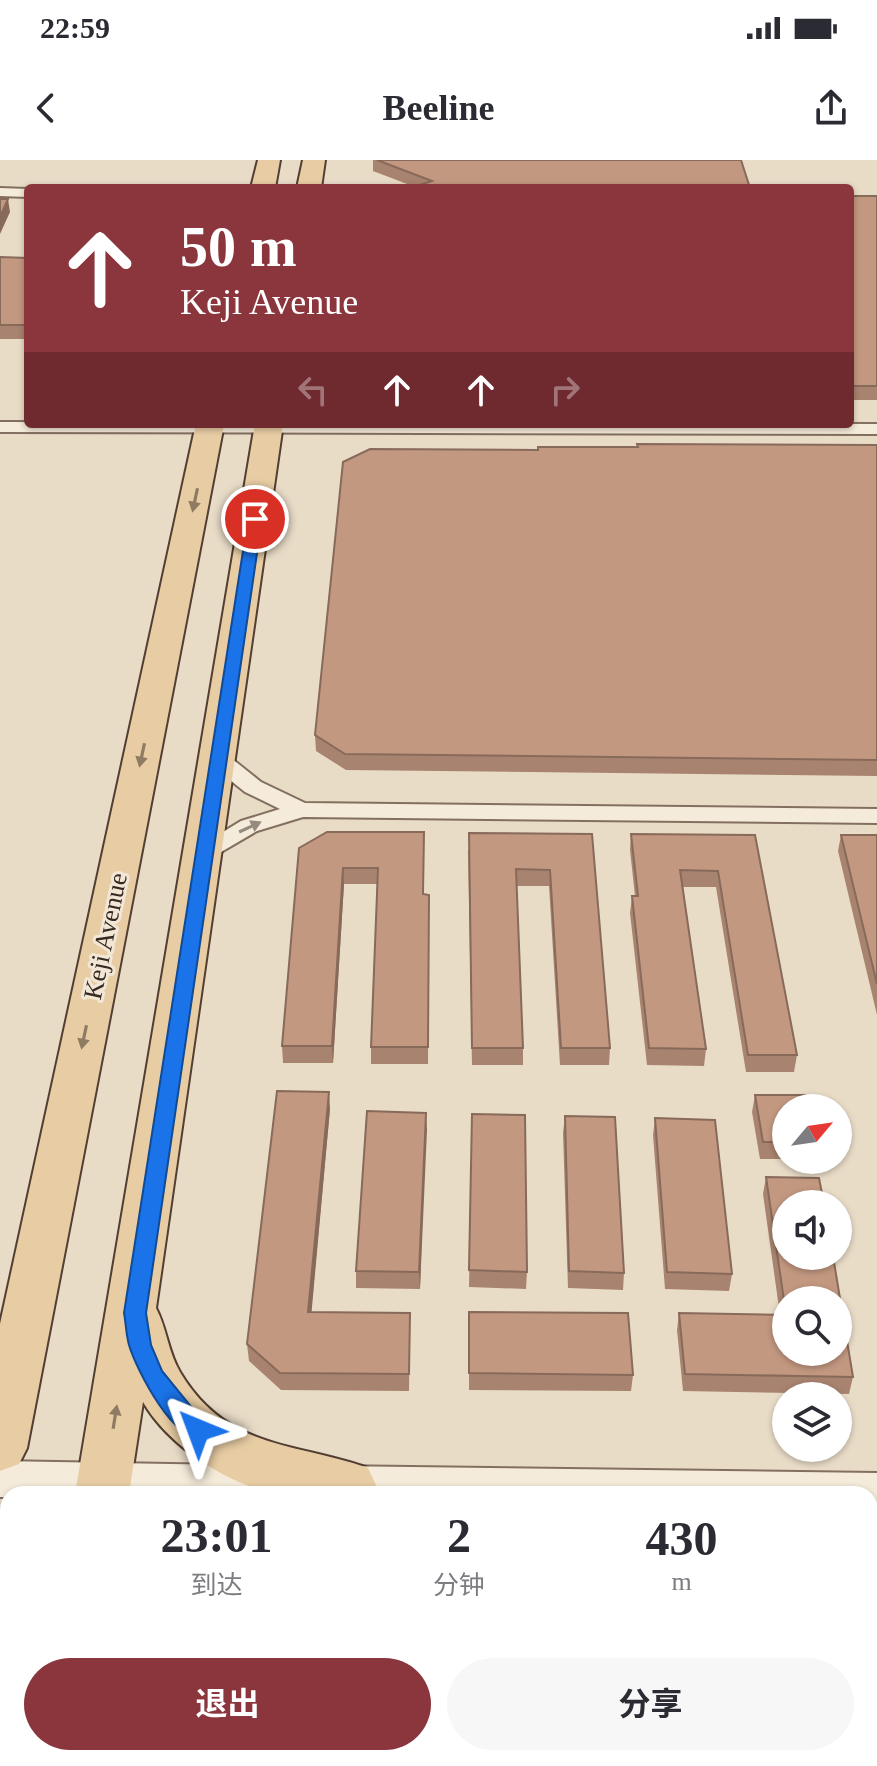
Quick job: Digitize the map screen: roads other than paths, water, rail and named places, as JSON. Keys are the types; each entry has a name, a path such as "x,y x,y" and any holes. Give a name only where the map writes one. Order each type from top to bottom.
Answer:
{"main road":[{"name":"Keji Avenue","path":"0,1448 12,1351 210,428"},
{"path":"104,1486 269,428"},
{"path":"137,1281 135,1313 140,1345 153,1375 172,1404 198,1430 230,1452 266,1469 349,1485"}],"street":[{"path":"0,192 24,193"},
{"path":"0,427 24,427"},
{"path":"674,428 877,429"},
{"path":"218,759 253,787 301,810"},
{"path":"204,854 249,826 301,810 877,816"},
{"path":"0,1479 81,1486"},
{"path":"267,1486 437,1486"}]}
